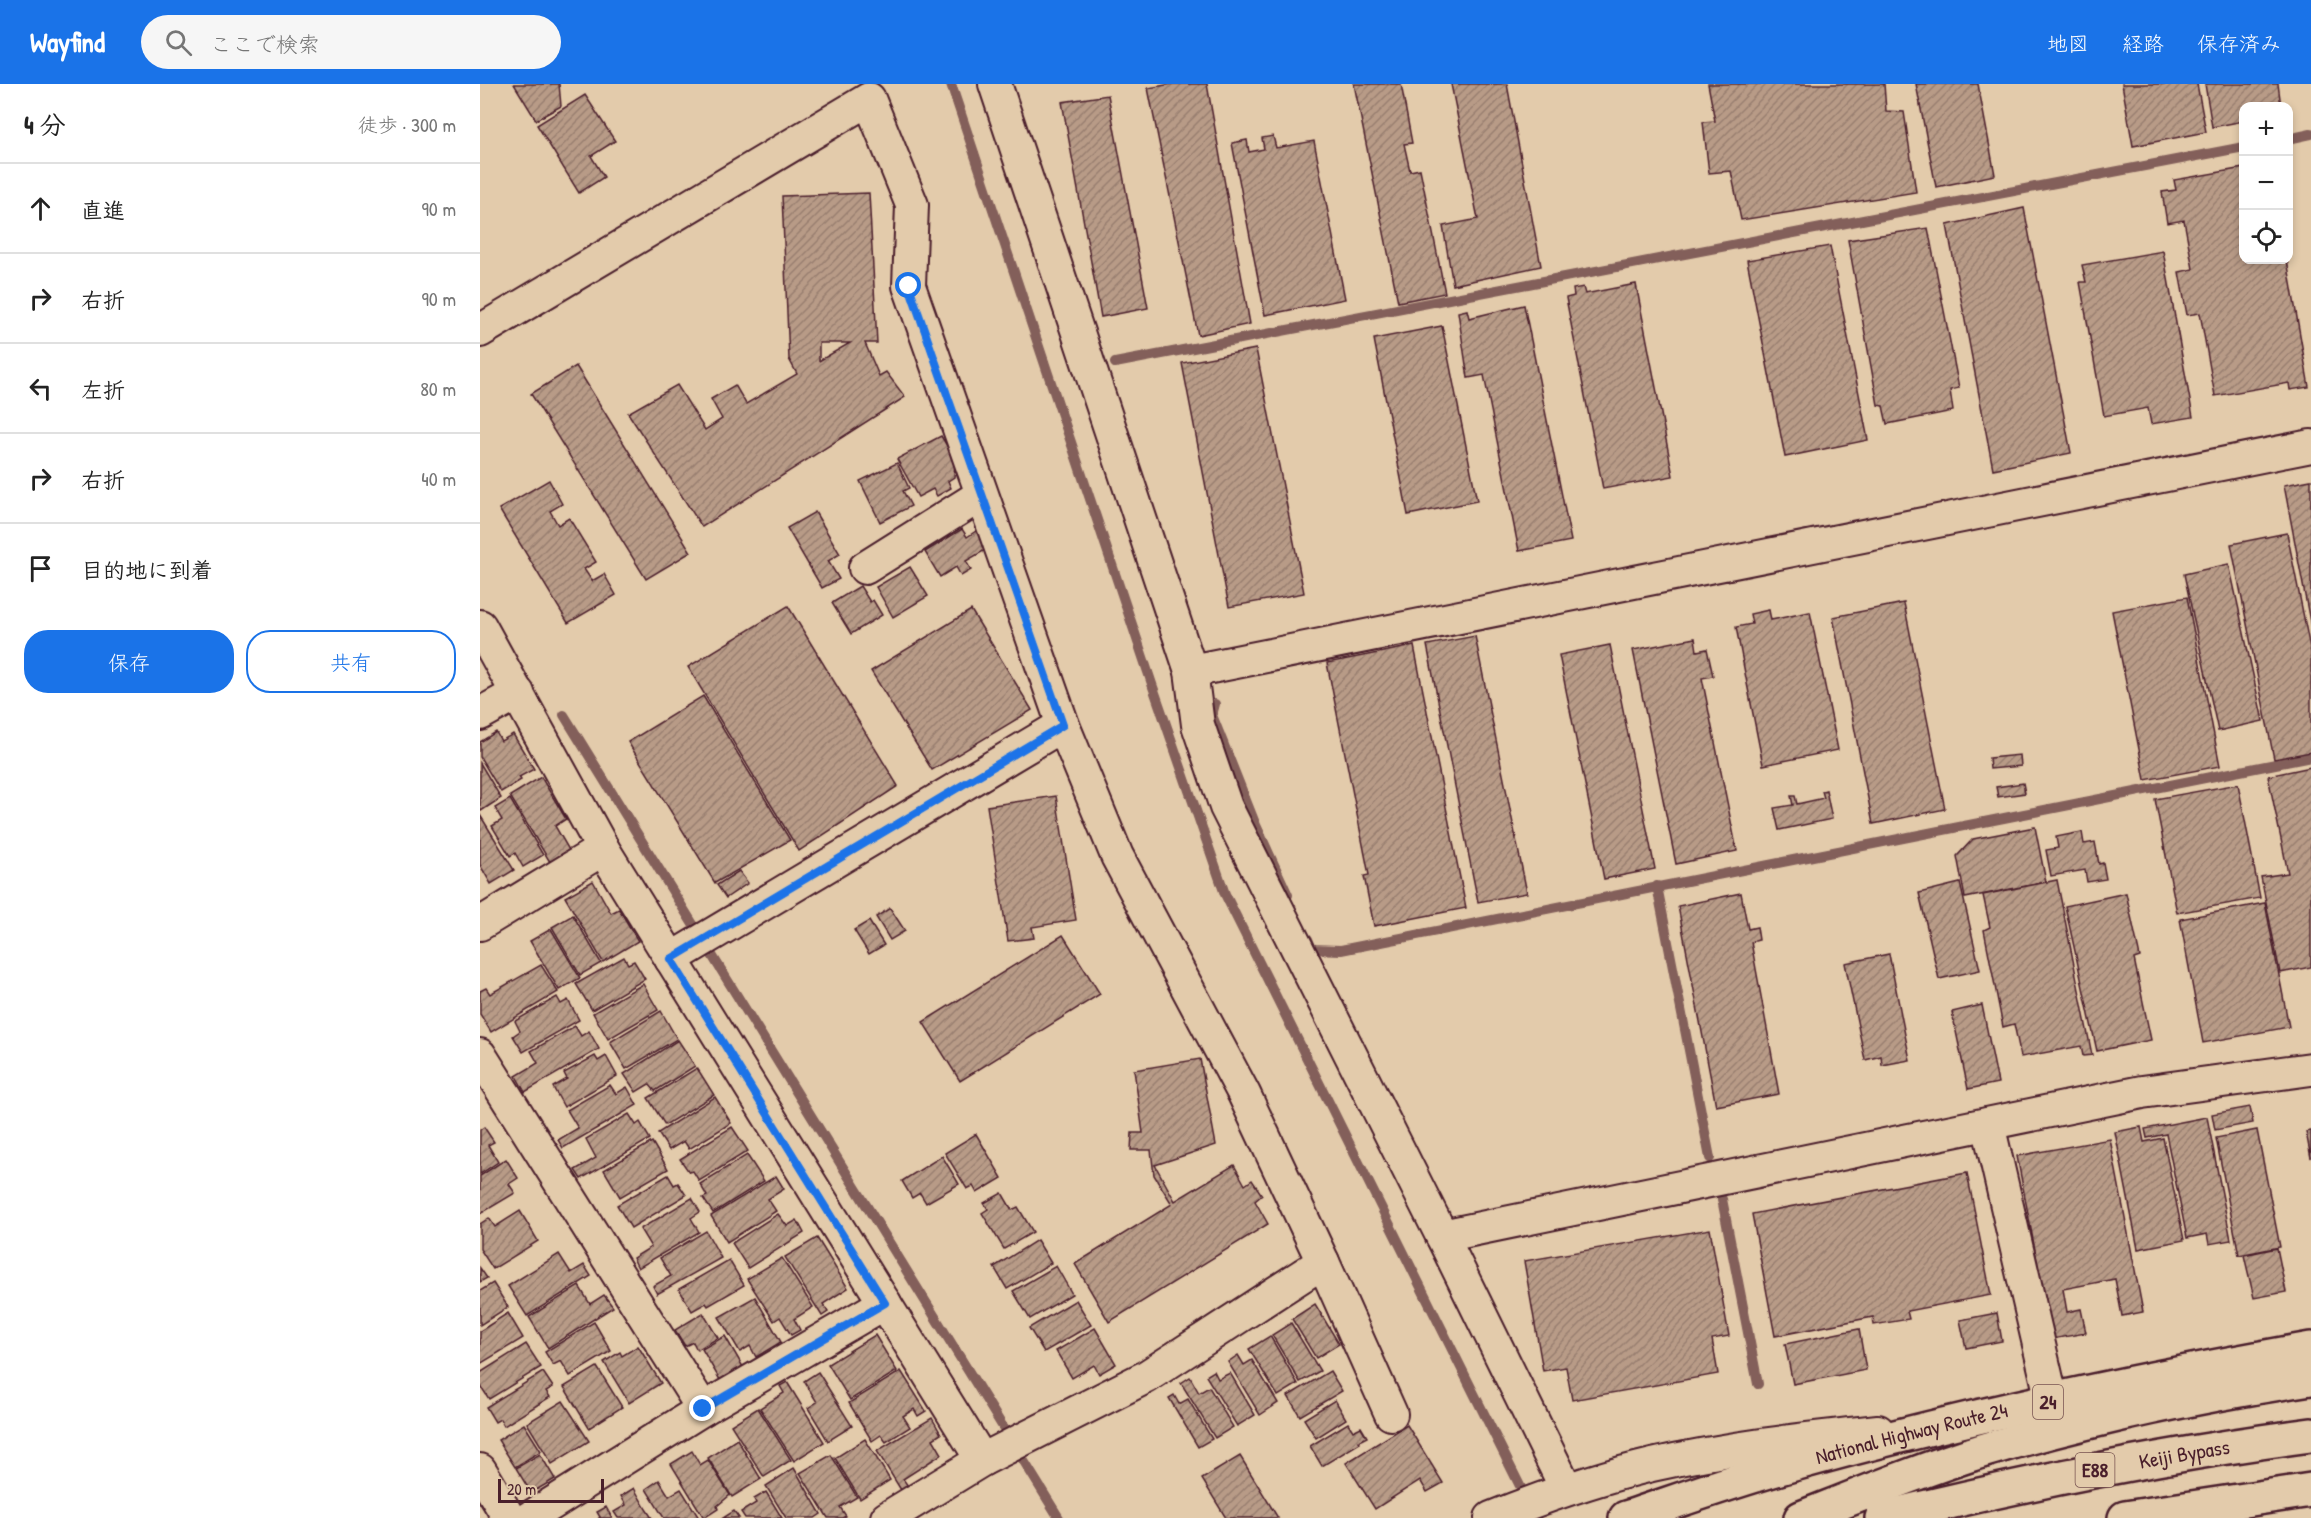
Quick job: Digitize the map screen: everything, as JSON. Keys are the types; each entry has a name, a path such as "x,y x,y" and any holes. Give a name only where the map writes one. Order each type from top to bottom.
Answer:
{"highway":[{"name":"National Highway Route 24","path":"1626,1518 1787,1466 1942,1425 2191,1370 2311,1349"},
{"path":"1801,1518 1984,1450 2166,1404 2311,1378"},
{"name":"Keiji Bypass","path":"1882,1518 2107,1467 2311,1435"},
{"path":"2125,1518 2311,1490"}],"street":[{"path":"995,84 1191,671 1197,725 1226,807 1442,1236 1557,1488"},
{"path":"480,331 869,99 912,205 909,286 1063,725 1116,856 1244,1094 1391,1414"},
{"path":"1191,671 2311,446"},
{"path":"865,568 981,495"},
{"path":"480,626 603,849 676,956 885,1303 985,1459"},
{"path":"480,714 518,693"},
{"path":"676,956 1063,725"},
{"path":"480,924 603,849"},
{"path":"480,1055 703,1409"},
{"path":"1442,1236 2142,1092 2311,1069"},
{"path":"1988,1124 2052,1401"},
{"path":"887,1518 985,1459 1146,1377 1323,1262"},
{"path":"530,1518 703,1409 885,1303"},
{"path":"1498,1515 1557,1488 1582,1484 1652,1465 1800,1439 1942,1425"},
{"path":"480,1470 509,1518"}],"building":[{"path":"514,84 559,84 561,106 536,120"},
{"path":"1172,84 1207,84 1250,324 1198,335 1148,88"},
{"path":"1354,84 1401,84 1412,143 1404,144 1410,171 1420,169 1445,293 1398,302"},
{"path":"1451,84 1507,84 1541,266 1453,285 1443,226 1478,219"},
{"path":"1708,84 1884,84 1886,111 1904,112 1916,192 1741,220 1731,171 1709,173 1703,122 1715,121"},
{"path":"1916,84 1978,84 1995,175 1936,187"},
{"path":"2122,84 2197,84 2206,132 2133,146"},
{"path":"2205,84 2278,84 2280,102 2239,102 2239,122 2212,127"},
{"path":"585,95 615,141 591,156 604,177 579,193 537,125"},
{"path":"1108,95 1148,308 1101,317 1062,102"},
{"path":"1273,136 1276,148 1314,141 1345,299 1265,315 1232,143 1247,140 1249,152 1264,149 1262,138"},
{"path":"2239,169 2239,264 2288,264 2309,387 2290,390 2289,383 2215,396 2200,313 2187,315 2179,272 2193,269 2184,220 2167,223 2162,192 2176,190 2174,180"},
{"path":"869,193 877,343 865,343 879,376 886,372 905,397 702,527 628,413 677,385 705,430 722,419 711,399 735,385 746,404 797,374 789,359 782,196","holes":["819,343 850,343 819,361"]},
{"path":"2024,208 2071,453 1993,469 1947,225"},
{"path":"1928,228 1959,388 1950,390 1953,411 1887,424 1883,406 1878,405 1848,240"},
{"path":"1830,246 1868,440 1785,457 1747,260"},
{"path":"2163,251 2193,417 2151,424 2148,408 2104,416 2080,282 2086,282 2082,265"},
{"path":"1636,284 1673,476 1603,489 1566,298 1574,296 1573,289 1583,287 1585,294"},
{"path":"1524,305 1571,541 1519,551 1484,375 1468,378 1458,312 1467,310 1469,318"},
{"path":"1442,326 1477,501 1408,515 1374,339"},
{"path":"1256,349 1304,593 1229,607 1182,363"},
{"path":"576,366 691,552 646,579 531,394"},
{"path":"941,436 955,459 954,477 948,481 951,488 937,496 933,489 918,497 897,459"},
{"path":"897,463 909,488 903,491 911,506 880,522 860,481"},
{"path":"549,480 562,504 550,511 558,525 569,518 596,562 584,569 592,581 604,574 616,595 568,623 499,509"},
{"path":"2311,480 2311,627 2284,485"},
{"path":"815,512 840,554 828,561 839,579 822,588 787,528"},
{"path":"962,529 967,537 976,531 987,549 966,561 971,570 961,576 956,567 940,577 925,552"},
{"path":"2287,533 2311,653 2311,752 2274,759 2231,544"},
{"path":"2229,564 2263,721 2218,731 2184,574"},
{"path":"910,567 928,596 893,617 876,587"},
{"path":"860,586 870,602 873,600 882,615 851,634 832,603"},
{"path":"2187,597 2220,766 2145,780 2112,611"},
{"path":"1904,603 1945,809 1873,824 1833,617"},
{"path":"788,606 898,786 799,851 688,667"},
{"path":"971,610 1032,710 932,770 871,671"},
{"path":"1769,610 1771,620 1810,612 1838,750 1763,765 1736,627 1752,624 1750,614"},
{"path":"1475,636 1527,893 1478,902 1427,645"},
{"path":"1695,638 1697,651 1707,649 1713,676 1702,678 1737,851 1676,864 1633,650"},
{"path":"1610,645 1655,869 1604,879 1559,655"},
{"path":"1414,646 1466,908 1374,926 1364,876 1369,875 1327,663"},
{"path":"703,696 790,840 715,883 628,742"},
{"path":"496,732 501,741 513,734 534,769 519,777 521,780 501,792 480,757 480,742"},
{"path":"2020,755 2021,766 1990,769 1989,758"},
{"path":"480,763 501,798 481,811 480,808"},
{"path":"2311,767 2311,967 2280,973 2261,877 2288,873 2268,776"},
{"path":"541,777 566,819 555,826 569,850 550,862 510,796"},
{"path":"2023,783 2025,793 1998,797 1996,787"},
{"path":"2238,784 2260,898 2177,913 2155,799"},
{"path":"1826,790 1832,819 1779,830 1774,808 1793,805 1791,796 1795,796 1797,804 1824,798 1822,791"},
{"path":"1056,796 1076,920 1032,927 1034,938 1008,941 987,806"},
{"path":"510,799 543,855 523,867 515,853 510,856 492,826 502,820 495,808"},
{"path":"480,815 514,870 491,884 480,865"},
{"path":"2035,827 2046,882 1965,898 1957,856 1973,839"},
{"path":"2082,832 2084,844 2095,842 2099,864 2103,863 2106,879 2087,882 2085,870 2051,876 2046,850 2058,848 2056,837"},
{"path":"739,871 748,883 726,898 717,885"},
{"path":"2057,880 2092,1055 2083,1056 2081,1046 2021,1057 2014,1024 2003,1027 1984,930 1990,927 1983,895"},
{"path":"593,881 611,913 619,909 638,941 603,962 565,897"},
{"path":"1960,883 1980,970 1939,979 1919,893"},
{"path":"1741,893 1748,929 1757,927 1759,940 1751,942 1779,1094 1716,1106 1678,906"},
{"path":"2126,893 2140,957 2134,959 2151,1040 2097,1051 2065,906"},
{"path":"2265,903 2289,1027 2203,1043 2180,919"},
{"path":"890,908 905,931 890,940 876,917"},
{"path":"573,915 601,963 580,975 552,927"},
{"path":"869,921 884,945 869,954 854,930"},
{"path":"551,929 580,978 559,990 530,941"},
{"path":"1063,935 1100,994 960,1081 923,1022"},
{"path":"1889,954 1910,1060 1882,1065 1881,1056 1865,1060 1845,963"},
{"path":"624,957 628,964 634,961 645,979 592,1010 576,984"},
{"path":"541,965 558,992 491,1032 480,1014 480,991 486,988 490,994"},
{"path":"643,984 658,1010 608,1039 593,1013"},
{"path":"557,997 561,1004 568,1000 579,1020 523,1052 513,1036 520,1031 515,1021"},
{"path":"1982,1005 1998,1083 1968,1089 1952,1012"},
{"path":"661,1011 677,1039 626,1069 610,1042"},
{"path":"575,1026 581,1036 589,1031 599,1049 525,1092 516,1076 538,1063 531,1051"},
{"path":"678,1040 695,1066 655,1091 649,1084 636,1092 624,1074"},
{"path":"595,1056 598,1061 606,1056 617,1076 564,1107 553,1087 567,1079 564,1073"},
{"path":"1200,1059 1216,1145 1155,1165 1175,1201 1234,1165 1245,1185 1252,1180 1262,1195 1255,1201 1268,1224 1109,1322 1075,1264 1172,1204 1154,1175 1151,1150 1131,1150 1132,1133 1143,1133 1134,1070"},
{"path":"697,1068 714,1095 665,1125 648,1098"},
{"path":"610,1085 616,1094 627,1087 637,1105 563,1148 558,1140 578,1128 567,1110"},
{"path":"715,1097 731,1123 689,1149 684,1141 669,1150 658,1133"},
{"path":"2250,1107 2253,1123 2215,1130 2212,1114"},
{"path":"629,1114 636,1125 640,1122 650,1139 581,1179 575,1170 596,1158 586,1139"},
{"path":"2207,1117 2231,1240 2209,1244 2207,1234 2187,1238 2166,1134 2147,1138 2145,1129"},
{"path":"484,1127 494,1142 488,1145 498,1162 480,1174 480,1130"},
{"path":"732,1127 748,1151 699,1181 693,1171 689,1172 680,1159"},
{"path":"2141,1127 2144,1142 2163,1138 2184,1240 2138,1249 2115,1132"},
{"path":"2257,1130 2280,1247 2239,1255 2216,1138"},
{"path":"2311,1131 2311,1158 2306,1132"},
{"path":"976,1134 1002,1178 977,1193 973,1186 967,1189 945,1153"},
{"path":"2110,1139 2143,1312 2122,1316 2115,1279 2063,1289 2067,1312 2081,1309 2086,1333 2052,1339 2017,1156"},
{"path":"652,1142 668,1169 620,1197 604,1170"},
{"path":"747,1155 764,1181 713,1213 703,1198 707,1196 700,1184"},
{"path":"942,1156 959,1184 926,1203 920,1193 912,1198 902,1181"},
{"path":"506,1159 518,1178 509,1184 515,1193 480,1214 480,1176"},
{"path":"1967,1173 1991,1295 1907,1311 1909,1319 1874,1325 1873,1317 1775,1336 1752,1214"},
{"path":"668,1175 674,1185 678,1183 686,1195 631,1228 617,1205"},
{"path":"776,1176 784,1189 768,1199 776,1211 727,1242 711,1216"},
{"path":"1002,1193 1012,1210 1018,1207 1033,1232 1004,1249 982,1213 988,1209 984,1203"},
{"path":"692,1198 700,1212 691,1218 699,1232 638,1268 633,1258 651,1247 640,1229"},
{"path":"520,1211 538,1241 493,1269 480,1249 480,1224 489,1218 495,1227"},
{"path":"778,1214 787,1226 797,1220 804,1233 748,1268 732,1243"},
{"path":"1710,1229 1729,1336 1712,1339 1718,1374 1572,1400 1566,1367 1543,1371 1524,1261"},
{"path":"706,1231 721,1258 657,1294 653,1286 671,1276 660,1258"},
{"path":"817,1238 848,1288 823,1304 828,1312 822,1316 785,1257"},
{"path":"1037,1240 1051,1263 1007,1289 994,1267"},
{"path":"2277,1248 2286,1292 2254,1298 2244,1255"},
{"path":"559,1254 571,1273 584,1265 591,1276 527,1316 508,1286"},
{"path":"782,1258 813,1307 794,1319 800,1330 791,1335 780,1317 774,1321 747,1279"},
{"path":"729,1260 744,1285 708,1306 706,1303 692,1311 679,1289"},
{"path":"1056,1266 1072,1294 1030,1319 1013,1291"},
{"path":"480,1268 487,1278 480,1282"},
{"path":"493,1283 508,1307 480,1325 480,1291"},
{"path":"579,1286 590,1304 604,1295 613,1307 548,1348 529,1317"},
{"path":"755,1297 781,1342 756,1357 750,1346 740,1352 719,1317"},
{"path":"1076,1300 1091,1325 1044,1352 1029,1328"},
{"path":"1315,1304 1339,1344 1316,1358 1292,1319"},
{"path":"508,1313 523,1338 480,1364 480,1331"},
{"path":"703,1313 718,1338 697,1350 693,1342 685,1346 675,1330"},
{"path":"1997,1313 2002,1341 1966,1348 1960,1320"},
{"path":"594,1322 611,1351 570,1376 561,1361 553,1365 545,1352"},
{"path":"1291,1323 1320,1371 1300,1382 1272,1335"},
{"path":"1095,1328 1116,1364 1099,1374 1094,1365 1072,1378 1056,1351"},
{"path":"1859,1329 1866,1370 1793,1384 1785,1344"},
{"path":"875,1335 897,1371 850,1400 828,1364"},
{"path":"725,1336 743,1367 720,1380 702,1349"},
{"path":"1270,1336 1298,1384 1278,1396 1249,1349"},
{"path":"526,1344 541,1367 489,1399 480,1385 480,1373"},
{"path":"638,1346 661,1383 629,1403 604,1362 620,1352 622,1356"},
{"path":"1238,1355 1244,1365 1252,1360 1278,1403 1260,1415 1228,1362"},
{"path":"597,1367 622,1407 589,1428 564,1387"},
{"path":"901,1371 926,1411 918,1416 914,1409 903,1416 910,1427 886,1442 881,1435 872,1441 849,1403"},
{"path":"1214,1371 1218,1379 1230,1373 1255,1415 1237,1426 1206,1376"},
{"path":"1330,1371 1342,1391 1300,1416 1288,1396"},
{"path":"543,1372 553,1387 546,1391 550,1397 504,1426 500,1419 495,1422 486,1407"},
{"path":"818,1372 852,1426 828,1441 808,1408 817,1402 804,1381"},
{"path":"1190,1377 1199,1393 1209,1387 1233,1427 1215,1438 1181,1383"},
{"path":"787,1382 824,1442 794,1461 760,1408 784,1393 780,1386"},
{"path":"1174,1395 1179,1404 1188,1399 1212,1439 1198,1447 1169,1398"},
{"path":"1335,1400 1346,1419 1316,1438 1304,1419"},
{"path":"563,1401 589,1441 552,1464 527,1423"},
{"path":"758,1408 791,1460 764,1477 731,1425"},
{"path":"932,1418 941,1434 933,1439 942,1454 903,1479 908,1486 901,1490 877,1451"},
{"path":"1348,1423 1353,1431 1361,1427 1367,1437 1322,1466 1310,1446"},
{"path":"524,1424 541,1451 515,1467 498,1440"},
{"path":"1407,1425 1443,1483 1427,1492 1420,1480 1375,1509 1346,1463"},
{"path":"737,1439 761,1479 732,1497 708,1458"},
{"path":"865,1439 890,1480 860,1499 835,1458"},
{"path":"692,1451 700,1465 708,1460 730,1495 717,1506 718,1509 704,1518 671,1464"},
{"path":"540,1454 555,1479 531,1493 516,1468"},
{"path":"831,1455 857,1497 840,1507 846,1516 842,1518 828,1518 800,1473"},
{"path":"1240,1456 1278,1518 1226,1518 1202,1479"},
{"path":"794,1468 821,1514 815,1518 786,1518 766,1486"},
{"path":"659,1480 669,1496 681,1489 699,1518 664,1518 646,1489"},
{"path":"634,1488 652,1518 618,1518 614,1512 626,1505 621,1496"},
{"path":"766,1492 782,1518 745,1518 741,1512 756,1503 754,1499"},
{"path":"606,1507 612,1518 599,1518 597,1512"},
{"path":"734,1511 739,1518 723,1518"}],"waterway":[{"path":"951,84 1153,687 1225,894 1536,1518"},
{"path":"2293,138 2311,134"},
{"path":"1115,363 2239,148"},
{"path":"1215,704 1212,715 1255,823 1288,895"},
{"path":"564,715 1059,1518"},
{"path":"1308,939 1312,949 1341,950 2311,757"},
{"path":"1657,886 1710,1158"},
{"path":"1722,1199 1758,1384"}],"route":[{"path":"703,1409 885,1303 671,959 1063,725 909,286"}]}
